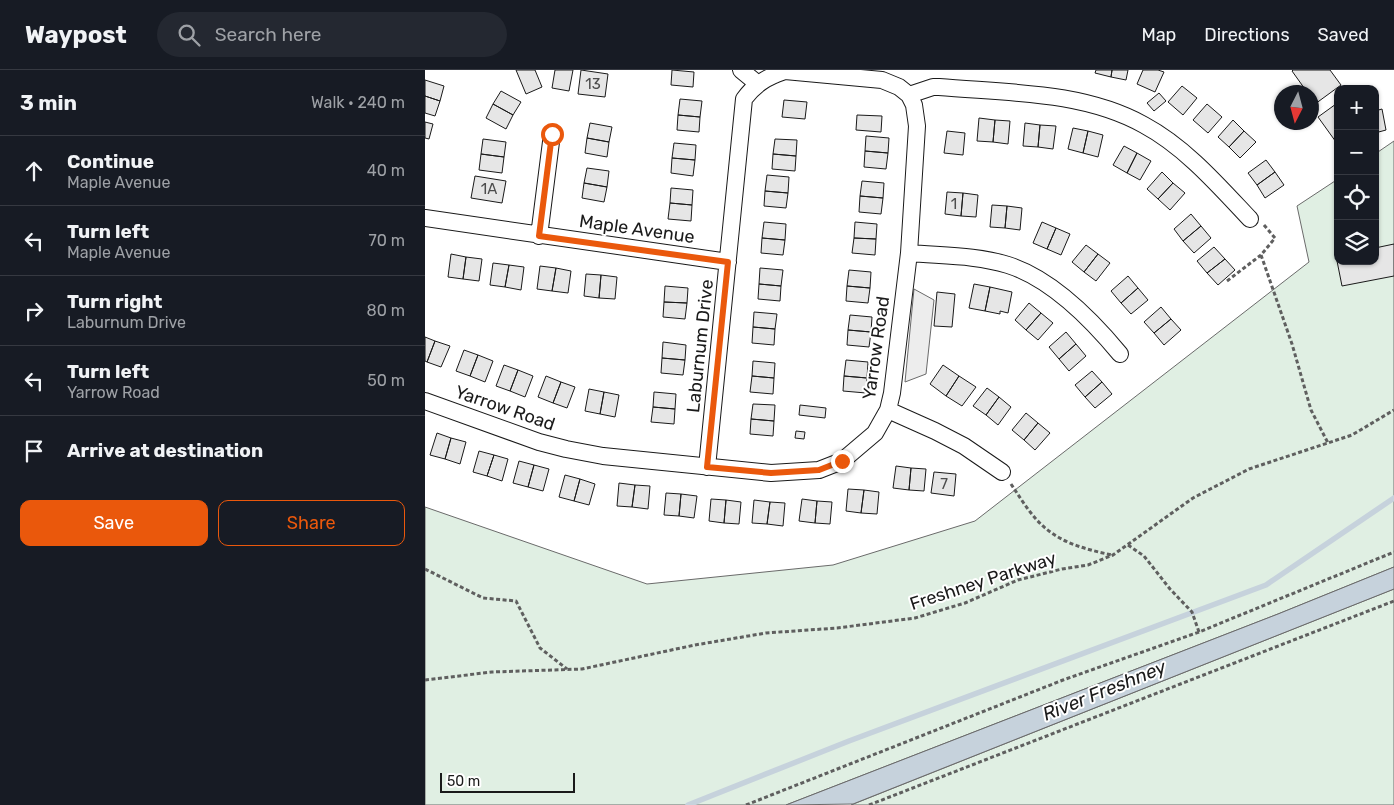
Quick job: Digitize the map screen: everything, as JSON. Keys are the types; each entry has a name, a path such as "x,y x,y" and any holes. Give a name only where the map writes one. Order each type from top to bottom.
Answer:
{"street":[{"path":"741,70 758,84"},
{"name":"Laburnum Drive","path":"707,467 744,99 758,84 772,75 785,71 882,80 899,87 909,95"},
{"path":"909,95 933,87 939,87 1052,97 1103,107 1144,124 1167,140 1208,174 1250,218"},
{"name":"Yarrow Road","path":"425,401 539,442 603,456 771,473 819,470 842,461 875,432 888,410 892,393 909,253 917,126 914,105 909,95"},
{"path":"539,236 552,134"},
{"name":"Maple Avenue","path":"425,218 728,262"},
{"path":"909,253 977,259 1008,265 1030,274 1069,300 1098,327 1120,354"},
{"path":"888,410 964,446 1002,472"}],"path":[{"path":"1227,282 1261,255 1275,238 1255,214 1250,218"},
{"path":"1261,255 1292,344 1311,410 1328,443"},
{"name":"Freshney Parkway","path":"425,680 492,672 582,669 695,645 766,633 837,628 915,618 965,603 1018,580 1062,569 1088,566 1113,555 1193,498 1249,469 1352,434 1394,410"},
{"path":"1002,472 1037,520 1061,539 1083,549 1113,555"},
{"path":"1127,545 1144,556 1170,589 1193,613 1199,632"},
{"path":"746,805 1063,680 1199,632 1394,552"},
{"path":"425,569 483,598 517,601 540,648 568,670"},
{"path":"869,805 1394,601"}],"green space":[{"path":"1394,141 1394,567 786,805 425,805 425,507 647,584 833,565 975,521 1309,262 1297,206 1334,182 1334,265 1379,265 1379,151"},
{"path":"1394,589 1394,805 851,805"}],"shaded area":[{"path":"914,289 934,300 926,374 905,382"}],"water":[{"name":"River Freshney","path":"1394,567 1394,589 853,804 786,805 1278,614"}],"building":[{"path":"516,70 535,70 542,87 526,94"},
{"path":"555,70 573,70 569,91 552,88"},
{"path":"581,70 608,74 605,97 578,94"},
{"path":"672,70 694,72 693,87 671,85"},
{"path":"1096,70 1112,70 1111,77 1095,73"},
{"path":"1112,70 1128,70 1126,80 1111,77"},
{"path":"1143,70 1164,72 1155,92 1137,84"},
{"path":"1330,70 1341,85 1334,85 1334,90 1319,101 1319,85 1302,85 1292,71"},
{"path":"425,80 444,86 440,101 425,96"},
{"path":"1182,86 1197,98 1183,115 1168,102"},
{"path":"501,91 521,102 513,115 493,104"},
{"path":"1159,93 1166,101 1154,111 1147,103"},
{"path":"425,96 440,101 435,116 425,113"},
{"path":"680,99 702,101 700,117 678,115"},
{"path":"784,100 807,102 805,119 782,117"},
{"path":"493,104 513,115 506,129 486,118"},
{"path":"1207,104 1222,117 1208,133 1193,120"},
{"path":"1334,105 1334,139 1319,118 1319,116"},
{"path":"1382,109 1386,130 1379,132 1379,130 1379,110"},
{"path":"678,115 700,117 699,132 677,130"},
{"path":"857,115 882,116 881,132 856,130"},
{"path":"979,118 995,120 993,142 977,141"},
{"path":"995,120 1010,121 1008,144 993,142"},
{"path":"1233,120 1244,131 1229,147 1218,137"},
{"path":"425,122 433,124 429,139 425,138"},
{"path":"590,123 612,127 609,142 587,138"},
{"path":"1025,123 1040,125 1038,147 1023,146"},
{"path":"1040,125 1056,126 1053,149 1038,147"},
{"path":"1073,128 1088,131 1083,153 1068,149"},
{"path":"947,131 965,133 963,155 944,153"},
{"path":"1088,131 1103,135 1098,157 1083,153"},
{"path":"1244,131 1256,142 1240,158 1229,147"},
{"path":"866,136 889,138 888,153 865,151"},
{"path":"587,138 609,142 607,157 585,153"},
{"path":"483,139 506,142 504,157 481,154"},
{"path":"775,139 797,140 796,156 773,154"},
{"path":"674,143 696,145 695,160 672,158"},
{"path":"1124,146 1137,153 1127,173 1113,165"},
{"path":"865,151 888,153 886,169 864,167"},
{"path":"1137,153 1151,161 1140,180 1127,173"},
{"path":"481,154 504,157 502,173 479,170"},
{"path":"773,154 796,156 795,171 772,169"},
{"path":"672,158 695,160 693,176 671,173"},
{"path":"1266,160 1275,172 1257,185 1248,173"},
{"path":"587,168 609,171 607,187 584,183"},
{"path":"1162,172 1173,183 1158,199 1147,189"},
{"path":"1275,172 1284,185 1265,198 1257,185"},
{"path":"767,175 789,177 788,193 765,191"},
{"path":"475,176 506,181 502,203 471,198"},
{"path":"862,181 884,183 883,198 860,196"},
{"path":"584,183 607,187 604,202 582,198"},
{"path":"1173,183 1185,193 1170,210 1158,199"},
{"path":"671,188 693,190 692,205 670,203"},
{"path":"765,191 788,193 786,208 764,206"},
{"path":"947,192 963,193 961,216 945,214"},
{"path":"963,193 978,195 976,217 961,216"},
{"path":"860,196 883,198 881,214 859,212"},
{"path":"670,203 692,205 691,221 668,219"},
{"path":"992,205 1007,206 1005,228 990,227"},
{"path":"1007,206 1022,208 1020,230 1005,228"},
{"path":"1191,214 1201,226 1183,241 1174,229"},
{"path":"764,222 786,224 785,240 762,238"},
{"path":"855,222 877,224 876,239 854,238"},
{"path":"1042,222 1056,228 1047,249 1033,243"},
{"path":"1201,226 1211,238 1194,253 1183,241"},
{"path":"1056,228 1070,234 1061,255 1047,249"},
{"path":"762,238 785,240 783,255 761,253"},
{"path":"854,238 876,239 875,255 852,253"},
{"path":"1394,244 1394,276 1342,286 1338,265 1379,265 1379,247"},
{"path":"1086,245 1098,254 1084,272 1072,262"},
{"path":"1214,247 1225,259 1207,273 1197,261"},
{"path":"451,254 466,257 463,279 448,277"},
{"path":"1098,254 1110,263 1096,281 1084,272"},
{"path":"466,257 482,259 479,281 463,279"},
{"path":"1225,259 1235,270 1218,285 1207,273"},
{"path":"493,263 509,265 505,287 490,285"},
{"path":"509,265 524,267 521,290 505,287"},
{"path":"540,266 556,268 552,291 537,289"},
{"path":"556,268 571,271 568,293 552,291"},
{"path":"760,268 783,270 781,286 759,284"},
{"path":"849,270 871,272 870,288 847,286"},
{"path":"586,274 601,275 599,298 584,296"},
{"path":"601,275 617,277 615,299 599,298"},
{"path":"1128,276 1138,288 1121,303 1111,291"},
{"path":"759,284 781,286 780,301 758,299"},
{"path":"974,284 990,287 985,311 969,308"},
{"path":"665,286 688,288 687,303 664,302"},
{"path":"847,286 870,288 868,303 846,301"},
{"path":"990,287 1012,292 1008,313 1000,311 1000,314 985,311"},
{"path":"1138,288 1148,300 1131,314 1121,303"},
{"path":"937,292 955,294 952,327 934,326"},
{"path":"664,302 687,303 685,319 663,317"},
{"path":"1029,303 1041,313 1026,330 1015,320"},
{"path":"1161,307 1171,319 1154,333 1144,322"},
{"path":"754,312 777,314 775,329 753,327"},
{"path":"1041,313 1053,323 1038,340 1026,330"},
{"path":"850,315 872,317 871,332 848,330"},
{"path":"1171,319 1181,330 1164,345 1154,333"},
{"path":"753,327 775,329 774,345 752,343"},
{"path":"848,330 871,332 869,347 847,345"},
{"path":"1066,332 1076,344 1059,359 1049,347"},
{"path":"425,337 435,341 427,362 425,361"},
{"path":"435,341 450,346 441,367 427,362"},
{"path":"663,342 686,345 685,360 662,358"},
{"path":"1076,344 1086,356 1069,371 1059,359"},
{"path":"464,350 478,355 470,376 456,371"},
{"path":"478,355 493,361 485,382 470,376"},
{"path":"662,358 685,360 683,375 661,373"},
{"path":"846,360 868,362 867,378 844,376"},
{"path":"753,361 775,363 774,378 752,376"},
{"path":"504,365 518,370 510,391 496,386"},
{"path":"943,365 959,376 946,396 930,384"},
{"path":"518,370 533,376 525,397 510,391"},
{"path":"1092,371 1102,382 1085,397 1075,385"},
{"path":"546,376 561,382 553,403 538,397"},
{"path":"752,376 774,378 773,394 750,392"},
{"path":"844,376 867,378 866,393 843,391"},
{"path":"959,376 976,387 962,406 946,396"},
{"path":"561,382 575,387 567,408 553,403"},
{"path":"1102,382 1112,394 1095,408 1085,397"},
{"path":"987,388 999,397 986,415 973,406"},
{"path":"589,389 604,392 600,414 585,411"},
{"path":"604,392 619,395 615,417 600,414"},
{"path":"654,392 676,394 675,409 653,407"},
{"path":"999,397 1011,407 998,425 986,415"},
{"path":"753,404 775,405 774,421 751,419"},
{"path":"800,405 826,408 825,418 799,415"},
{"path":"653,407 675,409 674,424 651,422"},
{"path":"1026,413 1038,423 1024,440 1012,430"},
{"path":"751,419 774,421 773,436 750,434"},
{"path":"1038,423 1050,433 1035,450 1024,440"},
{"path":"796,431 805,432 804,439 795,438"},
{"path":"437,433 451,438 445,459 430,455"},
{"path":"451,438 466,442 460,464 445,459"},
{"path":"479,451 494,455 487,476 473,472"},
{"path":"494,455 508,459 502,481 487,476"},
{"path":"519,461 534,465 528,487 513,483"},
{"path":"534,465 549,469 543,491 528,487"},
{"path":"896,466 911,468 909,490 893,488"},
{"path":"911,468 926,469 924,491 909,490"},
{"path":"934,472 956,474 954,496 931,493"},
{"path":"565,475 580,479 574,501 559,497"},
{"path":"580,479 595,484 589,505 574,501"},
{"path":"619,483 635,485 632,507 617,506"},
{"path":"635,485 650,486 648,509 632,507"},
{"path":"848,489 864,490 861,513 846,511"},
{"path":"864,490 879,492 877,514 861,513"},
{"path":"666,493 681,494 679,516 664,515"},
{"path":"681,494 697,496 694,518 679,516"},
{"path":"711,499 726,500 724,523 709,521"},
{"path":"802,499 817,501 815,523 799,521"},
{"path":"726,500 741,502 739,524 724,523"},
{"path":"754,500 770,502 767,524 752,523"},
{"path":"817,501 832,502 830,524 815,523"},
{"path":"770,502 785,503 783,526 767,524"}],"waterway":[{"path":"688,805 849,741 1266,585 1394,498"}],"route":[{"path":"552,134 539,236 728,262 707,467 771,473 819,470 842,461"}]}
